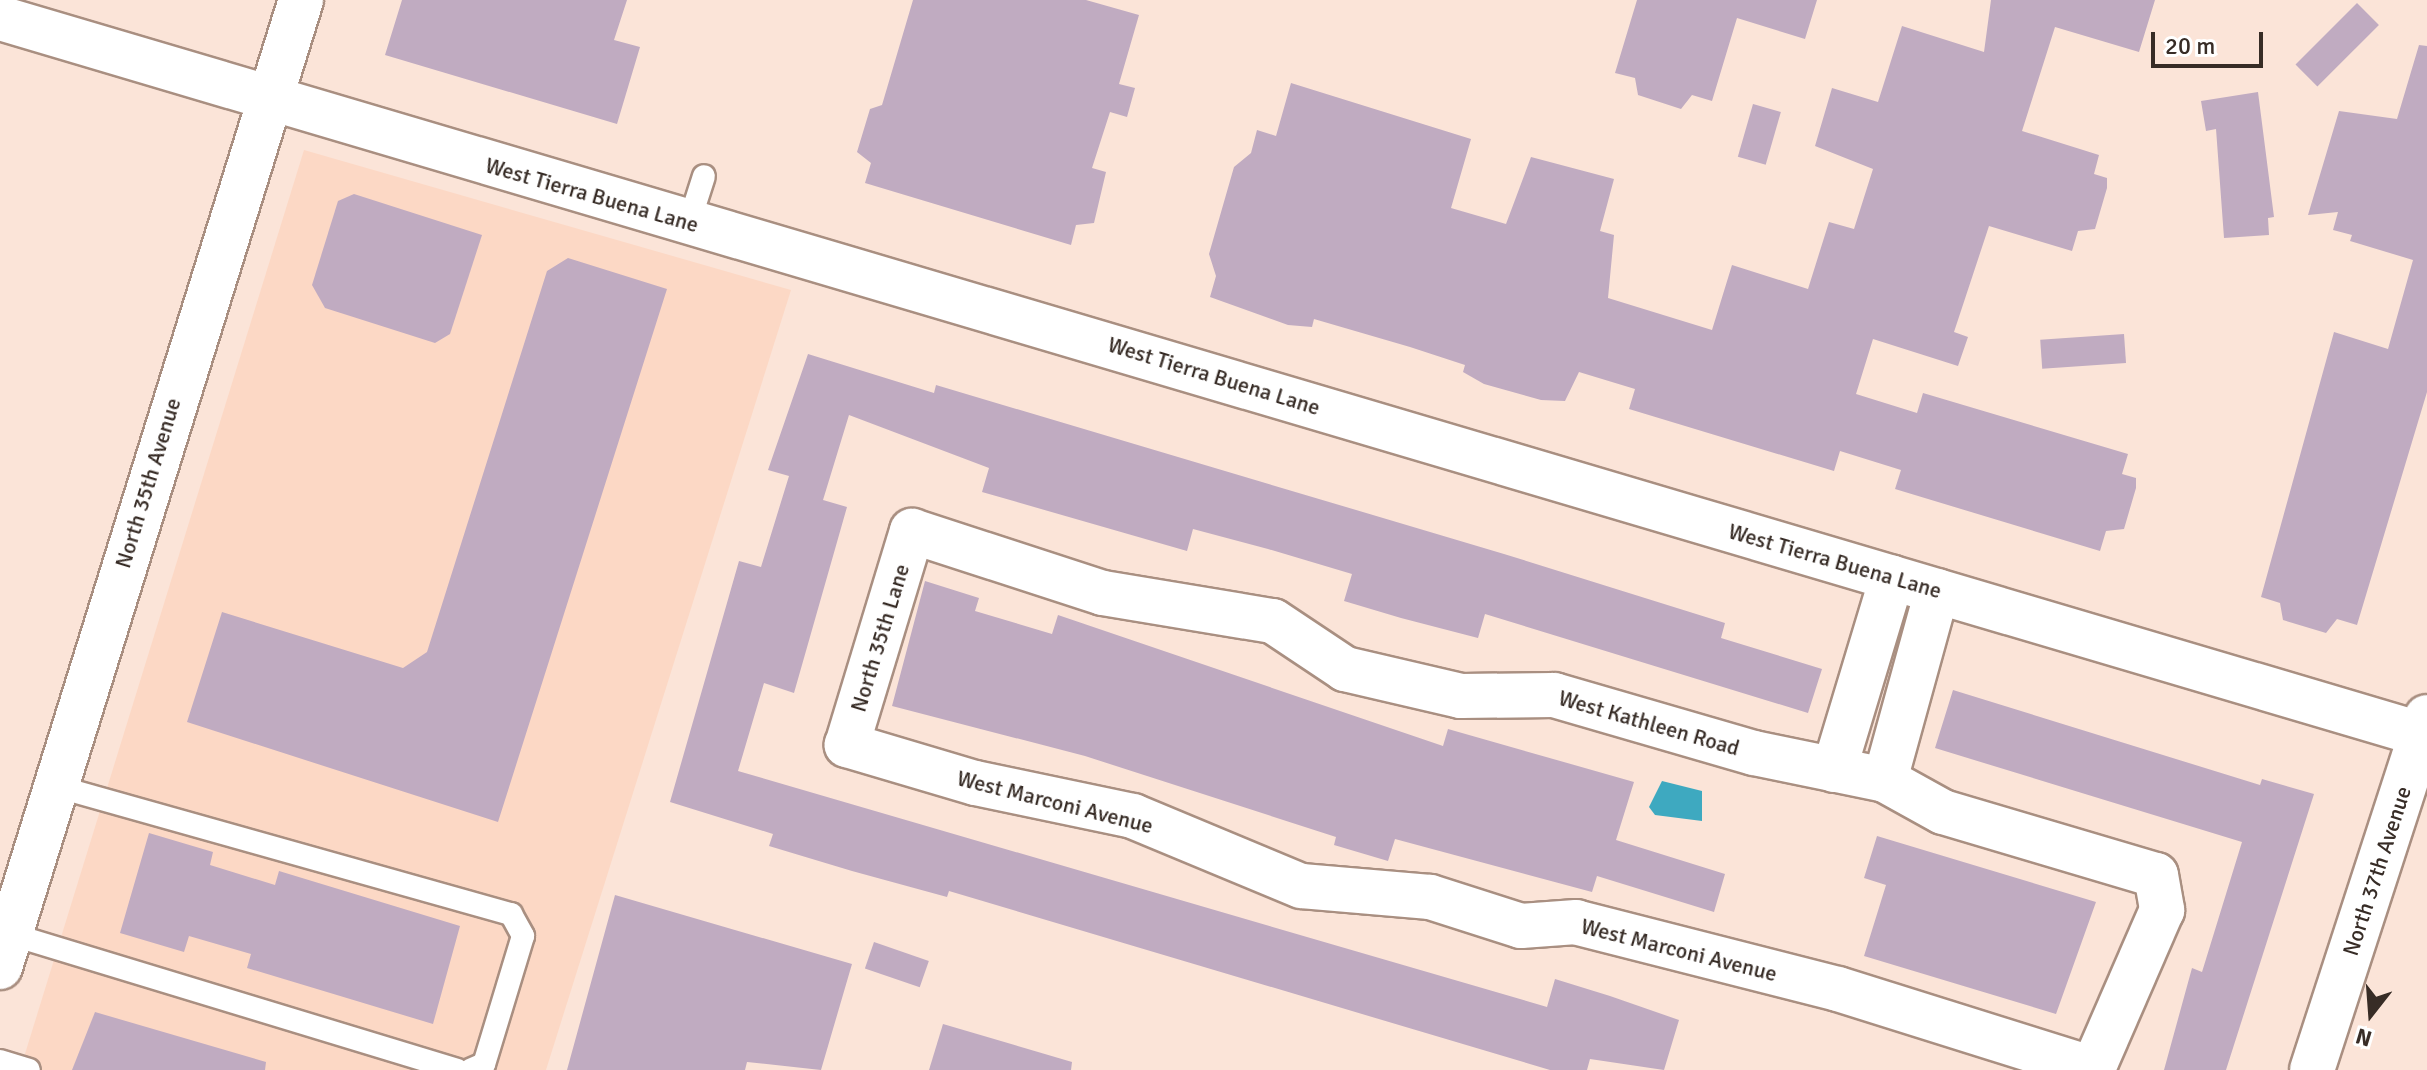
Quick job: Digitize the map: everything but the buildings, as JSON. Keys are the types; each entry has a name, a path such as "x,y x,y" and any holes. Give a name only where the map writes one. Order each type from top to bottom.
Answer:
{"street":[{"name":"North 35th Avenue","path":"5,950 301,0"},
{"name":"West Tierra Buena Lane","path":"0,18 1892,578 2425,729"},
{"name":"North 35th Lane","path":"847,745 912,531"},
{"name":"West Kathleen Road","path":"912,531 1103,593 1273,621 1345,669 1461,696 1554,695 1834,770 1885,780 1943,812 2156,875 2162,910 2093,1069"},
{"path":"1834,770 1892,578"},
{"path":"1885,780 1937,591"},
{"path":"1851,712 1900,726"},
{"name":"North 37th Avenue","path":"2312,1070 2425,729"},
{"name":"West Marconi Avenue","path":"847,745 975,783 1133,816 1301,886 1430,897 1521,926 1576,922 1838,989 2093,1069"}],"lane":[{"path":"689,223 704,176"},
{"path":"55,786 511,914 523,936 484,1064 470,1070"},
{"path":"5,950 457,1070"},
{"path":"0,1061 29,1070"}],"shaded area":[{"path":"304,150 791,290 546,1070 20,1070"}],"water":[{"path":"1662,781 1702,791 1702,821 1655,815 1649,807"}]}
